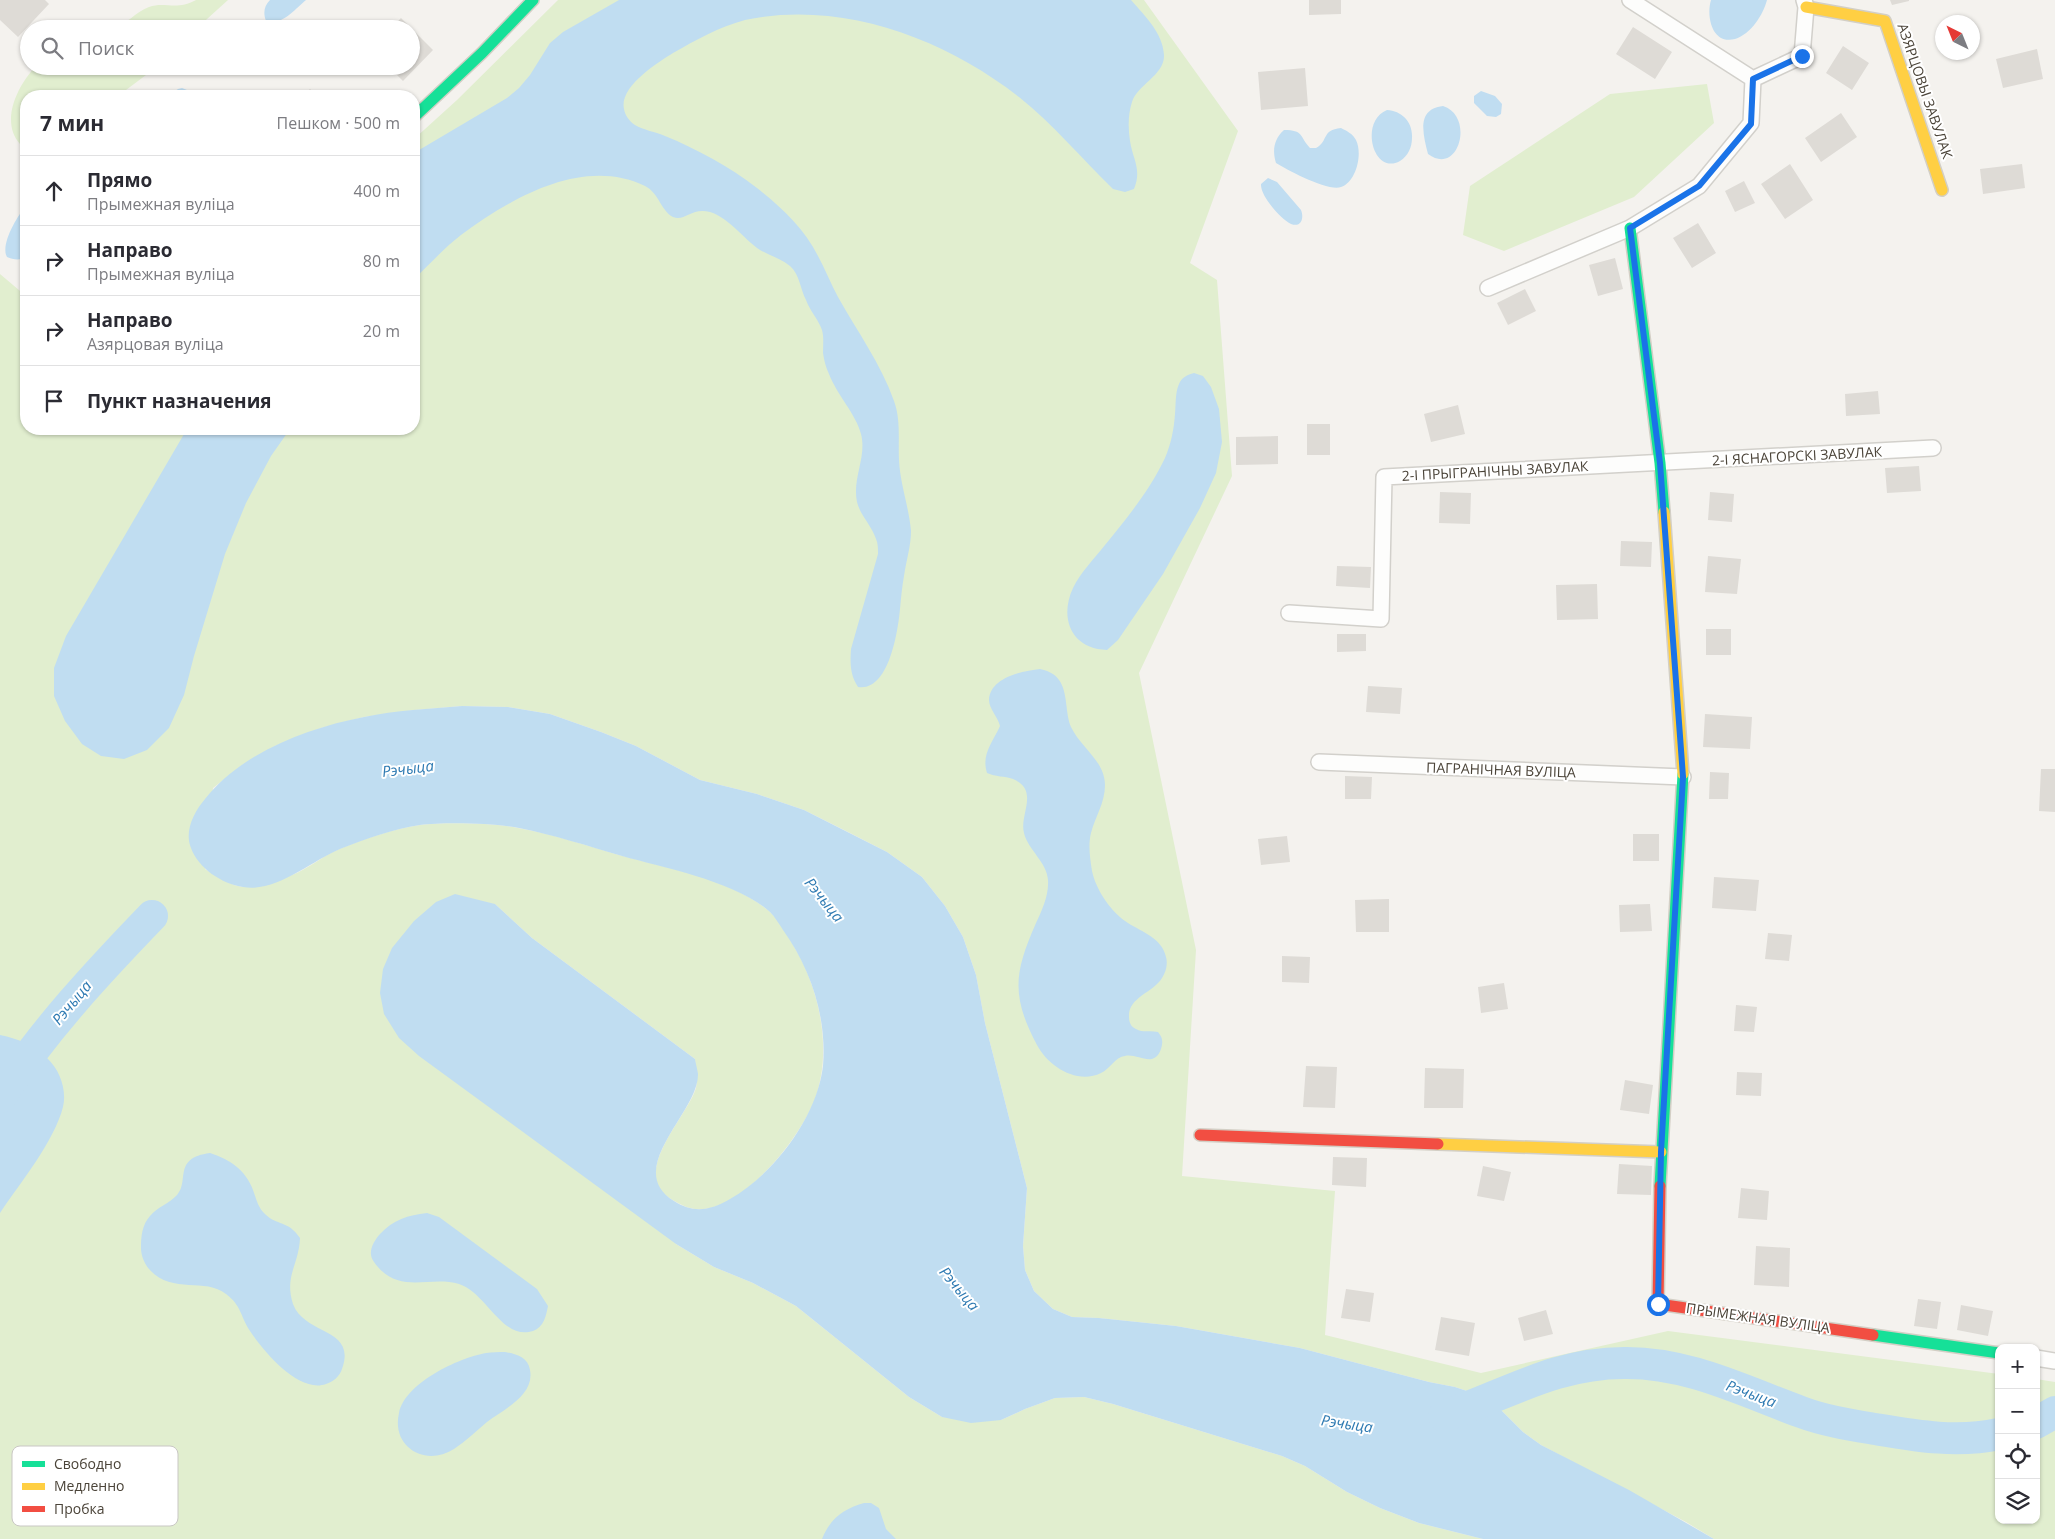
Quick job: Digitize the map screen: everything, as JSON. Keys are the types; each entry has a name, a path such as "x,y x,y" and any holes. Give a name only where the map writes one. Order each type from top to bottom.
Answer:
{"street":[{"path":"420,111 482,53 533,0"},
{"path":"1630,0 1753,79"},
{"path":"1753,79 1802,56 1805,3"},
{"name":"АЗЯРЦОВЫ ЗАВУЛАК","path":"1805,3 1885,21 1942,190"},
{"path":"1488,288 1630,228 1699,186 1751,124 1753,79"},
{"name":"ПРЫМЕЖНАЯ ВУЛІЦА","path":"1630,228 1660,463 1683,777 1661,1152 1658,1304 1995,1351"},
{"name":"2-І ЯСНАГОРСКІ ЗАВУЛАК","path":"1660,463 1933,448"},
{"name":"2-І ПРЫГРАНІЧНЫ ЗАВУЛАК","path":"1289,613 1381,619 1384,477 1660,463"},
{"name":"ПАГРАНІЧНАЯ ВУЛІЦА","path":"1319,762 1683,777"},
{"path":"1200,1135 1661,1152"},
{"path":"2040,1359 2055,1361"}],"green space":[{"path":"196,0 228,0 206,20 129,20 139,12 155,5 182,5"},
{"path":"558,0 1144,0 1238,131 1190,263 1217,280 1232,476 1139,673 1196,950 1182,1176 1335,1191 1325,1335 1481,1373 1668,1331 1995,1373 1995,1524 2040,1524 2040,1380 2055,1382 2055,1539 1714,1539 1686,1522 1541,1445 1523,1432 1498,1407 1479,1395 1455,1387 1300,1348 1176,1326 1072,1317 1053,1309 1034,1291 1025,1270 1023,1246 1027,1188 985,1023 976,975 963,937 945,906 922,877 887,852 804,810 757,794 700,780 636,746 601,732 550,714 508,707 462,706 364,717 321,728 275,746 240,767 213,788 205,869 231,884 247,887 292,875 337,850 389,832 420,825 496,825 543,833 678,870 717,883 754,900 769,911 778,921 801,959 808,975 819,1010 822,1028 823,1064 820,1082 815,1099 795,1136 761,1176 741,1193 721,1204 701,1209 682,1205 666,1196 659,1188 656,1176 657,1164 662,1150 696,1088 695,1059 532,938 495,904 676,1244 714,1267 753,1283 796,1306 909,1397 942,1417 1001,1420 1055,1398 1084,1397 1113,1404 1282,1456 1305,1466 1347,1492 1380,1508 1419,1523 1483,1539 0,1539 0,274 20,291 20,435 420,435 420,134 457,100"},
{"path":"28,75 146,75 126,90 20,90 20,144 14,135 11,115 13,104 17,94"},
{"path":"1707,84 1714,123 1634,197 1504,251 1463,235 1470,186 1610,94"}],"water":[{"path":"270,0 306,0 288,16 280,20 266,20 265,7"},
{"path":"619,0 1131,0 1157,32 1163,47 1163,62 1156,74 1139,90 1132,102 1129,136 1137,176 1134,189 1125,192 1113,189 1044,119 1019,97 989,76 958,57 924,41 890,29 854,20 818,15 782,15 735,23 708,34 666,57 641,76 627,92 624,109 628,118 633,123 713,159 747,180 783,210 799,227 821,261 838,297 876,361 889,387 898,415 900,469 911,537 894,645 884,670 877,680 869,686 858,687 853,678 851,664 851,649 878,554 874,534 857,502 856,484 862,451 861,434 855,419 832,382 825,364 822,330 804,296 796,274 790,266 757,248 719,216 703,211 678,218 673,217 666,211 654,193 645,186 621,178 597,176 548,185 525,195 481,221 455,240 420,273 420,149 507,98 530,75 550,43 563,32"},
{"path":"1711,0 1767,0 1763,12 1746,33 1741,37 1727,40 1716,34 1712,28 1709,14"},
{"path":"1481,91 1495,96 1502,104 1501,114 1496,117 1487,116 1474,103 1474,96"},
{"path":"1443,106 1453,112 1459,121 1460,132 1455,152 1448,158 1439,159 1428,154 1423,131 1425,117 1429,112 1434,108"},
{"path":"1387,110 1406,118 1412,132 1409,151 1403,159 1391,164 1383,161 1377,154 1373,145 1372,135 1373,125 1378,116"},
{"path":"1341,128 1355,138 1359,153 1357,167 1351,180 1341,187 1335,188 1318,183 1276,163 1275,145 1278,137 1284,130 1295,131 1300,134 1310,148 1316,148 1323,142 1330,131"},
{"path":"1268,178 1277,182 1301,210 1302,219 1300,223 1291,224 1267,201 1261,184"},
{"path":"20,214 20,259 12,259 7,257 5,252 6,245"},
{"path":"1194,373 1203,376 1211,387 1219,409 1222,442 1216,473 1200,508 1163,574 1118,640 1107,650 1095,648 1077,638 1071,630 1067,610 1069,599 1083,571 1122,525 1159,470 1172,436 1178,387 1183,378"},
{"path":"183,435 286,435 271,456 246,503 225,554 184,695 169,728 147,750 124,759 101,756 82,744 65,721 54,696 54,668 66,636"},
{"path":"1040,669 1051,673 1062,685 1071,727 1075,735 1097,762 1104,776 1105,792 1091,833 1090,842 1092,871 1097,886 1105,900 1116,913 1128,923 1156,940 1164,950 1167,960 1165,973 1162,978 1132,1005 1129,1017 1129,1021 1134,1028 1141,1031 1158,1032 1162,1042 1158,1055 1150,1059 1130,1056 1121,1057 1101,1073 1092,1076 1082,1077 1073,1075 1048,1060 1037,1045 1023,1012 1019,998 1020,971 1023,956 1045,902 1048,880 1044,867 1029,845 1024,833 1023,826 1027,803 1025,790 1021,784 1013,779 987,773 986,766 989,748 1000,726 989,703 991,692 995,686 1008,677 1025,671"},
{"path":"462,706 508,707 550,714 601,732 636,746 700,780 757,794 804,810 887,852 922,877 945,906 963,937 976,975 985,1023 1027,1188 1023,1246 1025,1270 1034,1291 1053,1309 1072,1317 1176,1326 1300,1348 1455,1387 1479,1395 1498,1407 1523,1432 1541,1445 1629,1490 1714,1539 1483,1539 1419,1523 1380,1508 1347,1492 1305,1466 1282,1456 1113,1404 1084,1397 1055,1398 1001,1420 971,1423 942,1417 909,1397 796,1306 753,1283 714,1267 676,1244 419,1056 399,1038 384,1014 380,993 383,969 392,948 414,921 436,902 455,894 495,904 532,938 695,1059 698,1074 695,1089 659,1157 656,1173 660,1188 674,1201 689,1208 709,1208 723,1203 746,1188 762,1175 791,1142 803,1124 812,1105 823,1066 822,1030 815,995 802,961 770,912 756,901 739,892 700,877 558,837 509,826 442,824 420,825 400,829 340,849 281,881 255,888 235,885 219,879 199,862 191,848 189,828 197,810 220,783 237,768 256,756 298,736 342,722 400,711"},
{"path":"0,1035 25,1043 36,1049 52,1063 59,1074 63,1087 64,1101 59,1120 36,1162 0,1213"},
{"path":"210,1153 224,1158 236,1166 250,1183 263,1212 269,1218 291,1228 300,1238 290,1286 293,1304 299,1314 308,1322 336,1338 342,1346 345,1355 342,1369 331,1382 316,1385 305,1383 283,1369 256,1339 238,1307 226,1294 218,1289 178,1284 158,1277 149,1269 143,1259 142,1231 147,1219 177,1195 181,1189 186,1165 198,1156"},
{"path":"427,1213 439,1217 537,1289 548,1306 540,1327 533,1331 522,1332 512,1329 503,1323 469,1289 459,1284 448,1282 404,1282 393,1279 383,1272 374,1262 371,1255 373,1244 377,1237 396,1222 413,1215"},
{"path":"505,1352 524,1359 530,1370 528,1387 516,1401 454,1449 443,1454 422,1455 406,1445 400,1436 398,1425 399,1413 403,1402 411,1392 434,1374 461,1360 486,1353"},
{"path":"864,1503 871,1503 879,1508 886,1529 896,1539 822,1539 833,1520 850,1508"}],"building":[{"path":"0,0 45,0 49,4 34,20 20,20 20,35 18,37 0,20"},
{"path":"1309,0 1341,0 1341,14 1309,15"},
{"path":"1890,0 1909,0 1909,1 1892,5"},
{"path":"1633,27 1672,52 1655,79 1616,54"},
{"path":"420,37 433,50 420,63"},
{"path":"1843,46 1869,63 1852,90 1826,73"},
{"path":"2037,49 2043,79 2003,88 1996,59"},
{"path":"1305,68 1308,106 1261,110 1258,72"},
{"path":"397,75 409,75 403,81"},
{"path":"1841,113 1857,137 1821,162 1805,138"},
{"path":"1790,164 1813,200 1785,219 1761,184"},
{"path":"2022,164 2025,188 1983,194 1980,169"},
{"path":"1744,181 1755,203 1735,212 1725,191"},
{"path":"1698,223 1716,253 1692,268 1673,238"},
{"path":"1615,258 1623,289 1598,296 1589,265"},
{"path":"1525,289 1536,311 1508,325 1497,303"},
{"path":"1878,391 1880,414 1846,416 1845,394"},
{"path":"1458,405 1465,434 1431,442 1424,414"},
{"path":"1307,424 1330,424 1330,455 1307,455"},
{"path":"1278,436 1278,464 1236,465 1236,437"},
{"path":"1919,466 1921,491 1887,493 1885,468"},
{"path":"1440,492 1471,493 1470,524 1439,523"},
{"path":"1710,492 1734,494 1732,522 1708,520"},
{"path":"1621,541 1652,542 1651,567 1620,566"},
{"path":"1708,556 1741,559 1737,594 1705,592"},
{"path":"1337,566 1371,567 1370,588 1336,586"},
{"path":"1597,584 1598,619 1557,620 1556,585"},
{"path":"1706,629 1731,629 1731,655 1706,655"},
{"path":"1337,634 1366,634 1366,651 1337,652"},
{"path":"1368,686 1402,688 1400,714 1366,712"},
{"path":"1705,714 1752,717 1750,749 1703,747"},
{"path":"2041,769 2055,769 2055,812 2039,811"},
{"path":"1710,772 1729,773 1728,799 1709,799"},
{"path":"1345,776 1372,777 1371,799 1345,799"},
{"path":"1633,834 1659,834 1659,861 1633,861"},
{"path":"1287,836 1290,862 1261,865 1258,839"},
{"path":"1714,877 1759,880 1756,911 1712,908"},
{"path":"1389,899 1389,932 1356,932 1355,900"},
{"path":"1650,904 1652,931 1620,932 1619,905"},
{"path":"1768,933 1792,935 1789,961 1765,959"},
{"path":"1282,956 1310,957 1309,983 1282,982"},
{"path":"1504,983 1508,1009 1481,1013 1478,987"},
{"path":"1736,1005 1757,1007 1754,1032 1734,1031"},
{"path":"1306,1066 1337,1067 1335,1108 1303,1107"},
{"path":"1425,1068 1464,1069 1463,1108 1424,1108"},
{"path":"1737,1072 1762,1073 1761,1096 1736,1095"},
{"path":"1625,1080 1653,1085 1649,1114 1620,1110"},
{"path":"1333,1157 1367,1158 1366,1187 1332,1185"},
{"path":"1619,1164 1652,1166 1651,1195 1617,1194"},
{"path":"1483,1166 1511,1172 1504,1201 1477,1196"},
{"path":"1741,1188 1769,1191 1767,1220 1738,1218"},
{"path":"1756,1246 1790,1248 1789,1287 1754,1285"},
{"path":"1346,1289 1374,1293 1370,1322 1341,1318"},
{"path":"1918,1299 1941,1302 1937,1329 1914,1326"},
{"path":"1961,1305 1993,1311 1988,1336 1957,1330"},
{"path":"1546,1310 1553,1334 1524,1341 1518,1318"},
{"path":"1441,1317 1475,1323 1469,1356 1435,1350"}],"waterway":[{"name":"Рэчыца","path":"0,1097 53,1025 152,916"},
{"name":"Рэчыца","path":"1444,1416 1553,1374 1599,1364 1624,1363 1670,1367 1714,1379 1810,1415 1847,1424 1937,1438 1967,1438 1995,1435"},
{"name":"Рэчыца","path":"2040,1421 2055,1412"}],"traffic: fast":[{"path":"420,111 482,53 533,0"},
{"path":"1630,228 1660,463 1664,512"},
{"path":"1660,1186 1683,774"},
{"path":"1873,1335 1995,1352"}],"traffic: slow":[{"path":"1806,7 1885,21 1942,190"},
{"path":"1664,512 1683,774"},
{"path":"1438,1144 1661,1152"}],"traffic: jam":[{"path":"1200,1135 1438,1144"},
{"path":"1660,1186 1658,1304 1873,1335"}],"route":[{"path":"1658,1304 1661,1152 1683,777 1660,463 1630,228 1699,186 1751,124 1753,79 1802,56"}]}
